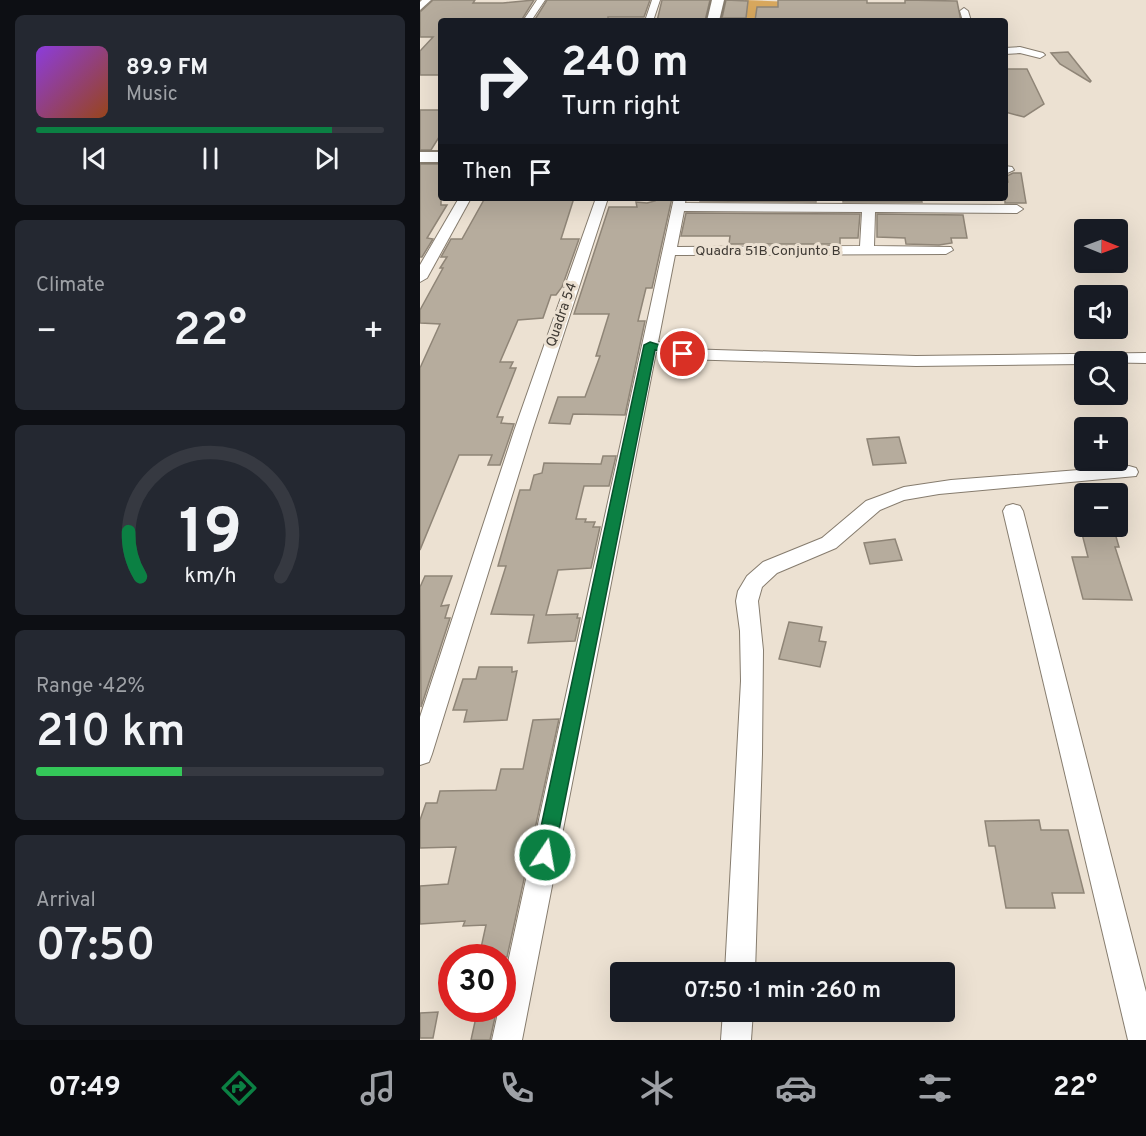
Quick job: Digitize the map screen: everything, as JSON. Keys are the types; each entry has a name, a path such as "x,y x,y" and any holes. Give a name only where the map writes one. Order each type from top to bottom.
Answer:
{"street":[{"path":"420,7 427,0"},
{"path":"529,18 541,0"},
{"path":"650,18 657,0"},
{"path":"715,18 718,0"},
{"path":"964,11 966,18"},
{"path":"1008,51 1028,51 1040,55"},
{"path":"420,278 463,201"},
{"name":"Quadra 54","path":"420,754 523,431 601,201"},
{"path":"507,1040 679,202 869,208 931,203 1017,209"},
{"path":"867,250 869,208"},
{"name":"Quadra 51B Conjunto B","path":"669,251 946,250"},
{"path":"650,345 683,354 916,361 1146,358"},
{"path":"741,962 746,876 752,679 751,629 746,607 750,590 758,577 767,569 827,545 870,506 896,496 929,488 1033,477 1129,472"},
{"path":"1013,511 1143,1040"},
{"path":"736,1040 737,1022"}],"shaded area":[{"path":"745,0 791,2 770,18 717,18 736,17 721,8 743,10"}],"building":[{"path":"433,0 503,3 534,0 523,18 438,18 438,75 420,75 420,51 433,37 420,37 420,12"},
{"path":"547,0 650,0 644,17 536,18"},
{"path":"662,0 710,0 706,18 658,18"},
{"path":"726,0 748,1 746,18 722,18"},
{"path":"778,0 867,0 867,3 905,3 905,0 957,1 960,18 755,18 757,7 778,7"},
{"path":"1068,52 1090,82 1060,64 1051,53"},
{"path":"1008,69 1027,69 1044,104 1024,117 1008,113"},
{"path":"420,110 438,110 438,139 431,150 420,150"},
{"path":"420,164 438,164 438,201 441,201 441,205 447,205 427,238 433,239 420,257"},
{"path":"1021,173 1026,203 1005,203 1008,201 1008,176"},
{"path":"483,201 573,201 561,239 579,239 562,287 556,295 551,295 543,318 518,320 500,362 513,362 510,368 516,368 497,417 503,417 501,423 514,424 500,465 488,465 492,455 459,455 420,550 420,368 440,324 420,323 420,310 443,268 440,268 447,257 441,257 451,239 462,239"},
{"path":"671,201 652,288 646,288 638,321 645,321 625,415 573,414 570,424 549,423 558,397 585,397 600,356 596,356 609,314 574,314 609,207 637,207 636,202"},
{"path":"700,201 816,201 816,202"},
{"path":"922,201 922,202 843,202"},
{"path":"686,213 860,214 858,238 840,238 840,244 729,244 730,236 681,236"},
{"path":"877,214 963,215 967,238 951,238 952,243 939,245 906,244 905,238 877,237"},
{"path":"899,437 906,463 873,465 867,439"},
{"path":"603,456 616,456 609,486 584,486 576,519 595,522 593,527 600,527 591,568 558,570 546,615 578,614 577,618 580,618 575,641 528,643 534,615 491,614 506,566 498,566 520,490 530,490 534,475 542,473 544,463 601,464"},
{"path":"1083,537 1116,537 1119,547 1115,547 1132,600 1083,599 1072,557 1088,557"},
{"path":"895,539 902,560 870,564 864,543"},
{"path":"425,576 452,576 441,606 449,605 445,618 450,618 421,707 420,587"},
{"path":"789,622 822,627 819,641 826,642 820,667 779,659"},
{"path":"479,667 512,667 512,672 517,671 507,720 464,722 467,710 453,710 463,679 476,679"},
{"path":"559,719 510,944 482,944 486,925 463,926 465,921 420,924 420,886 448,884 456,847 420,848 420,820 426,803 437,803 440,791 496,790 501,769 523,769 533,720"},
{"path":"1039,820 1041,830 1068,830 1084,893 1052,893 1055,908 1006,908 995,846 989,846 985,821"},
{"path":"438,1012 433,1038 420,1038 420,1013"},
{"path":"475,1022 494,1022 490,1040 471,1040"}],"route":[{"path":"545,855 650,345 683,354"}]}
